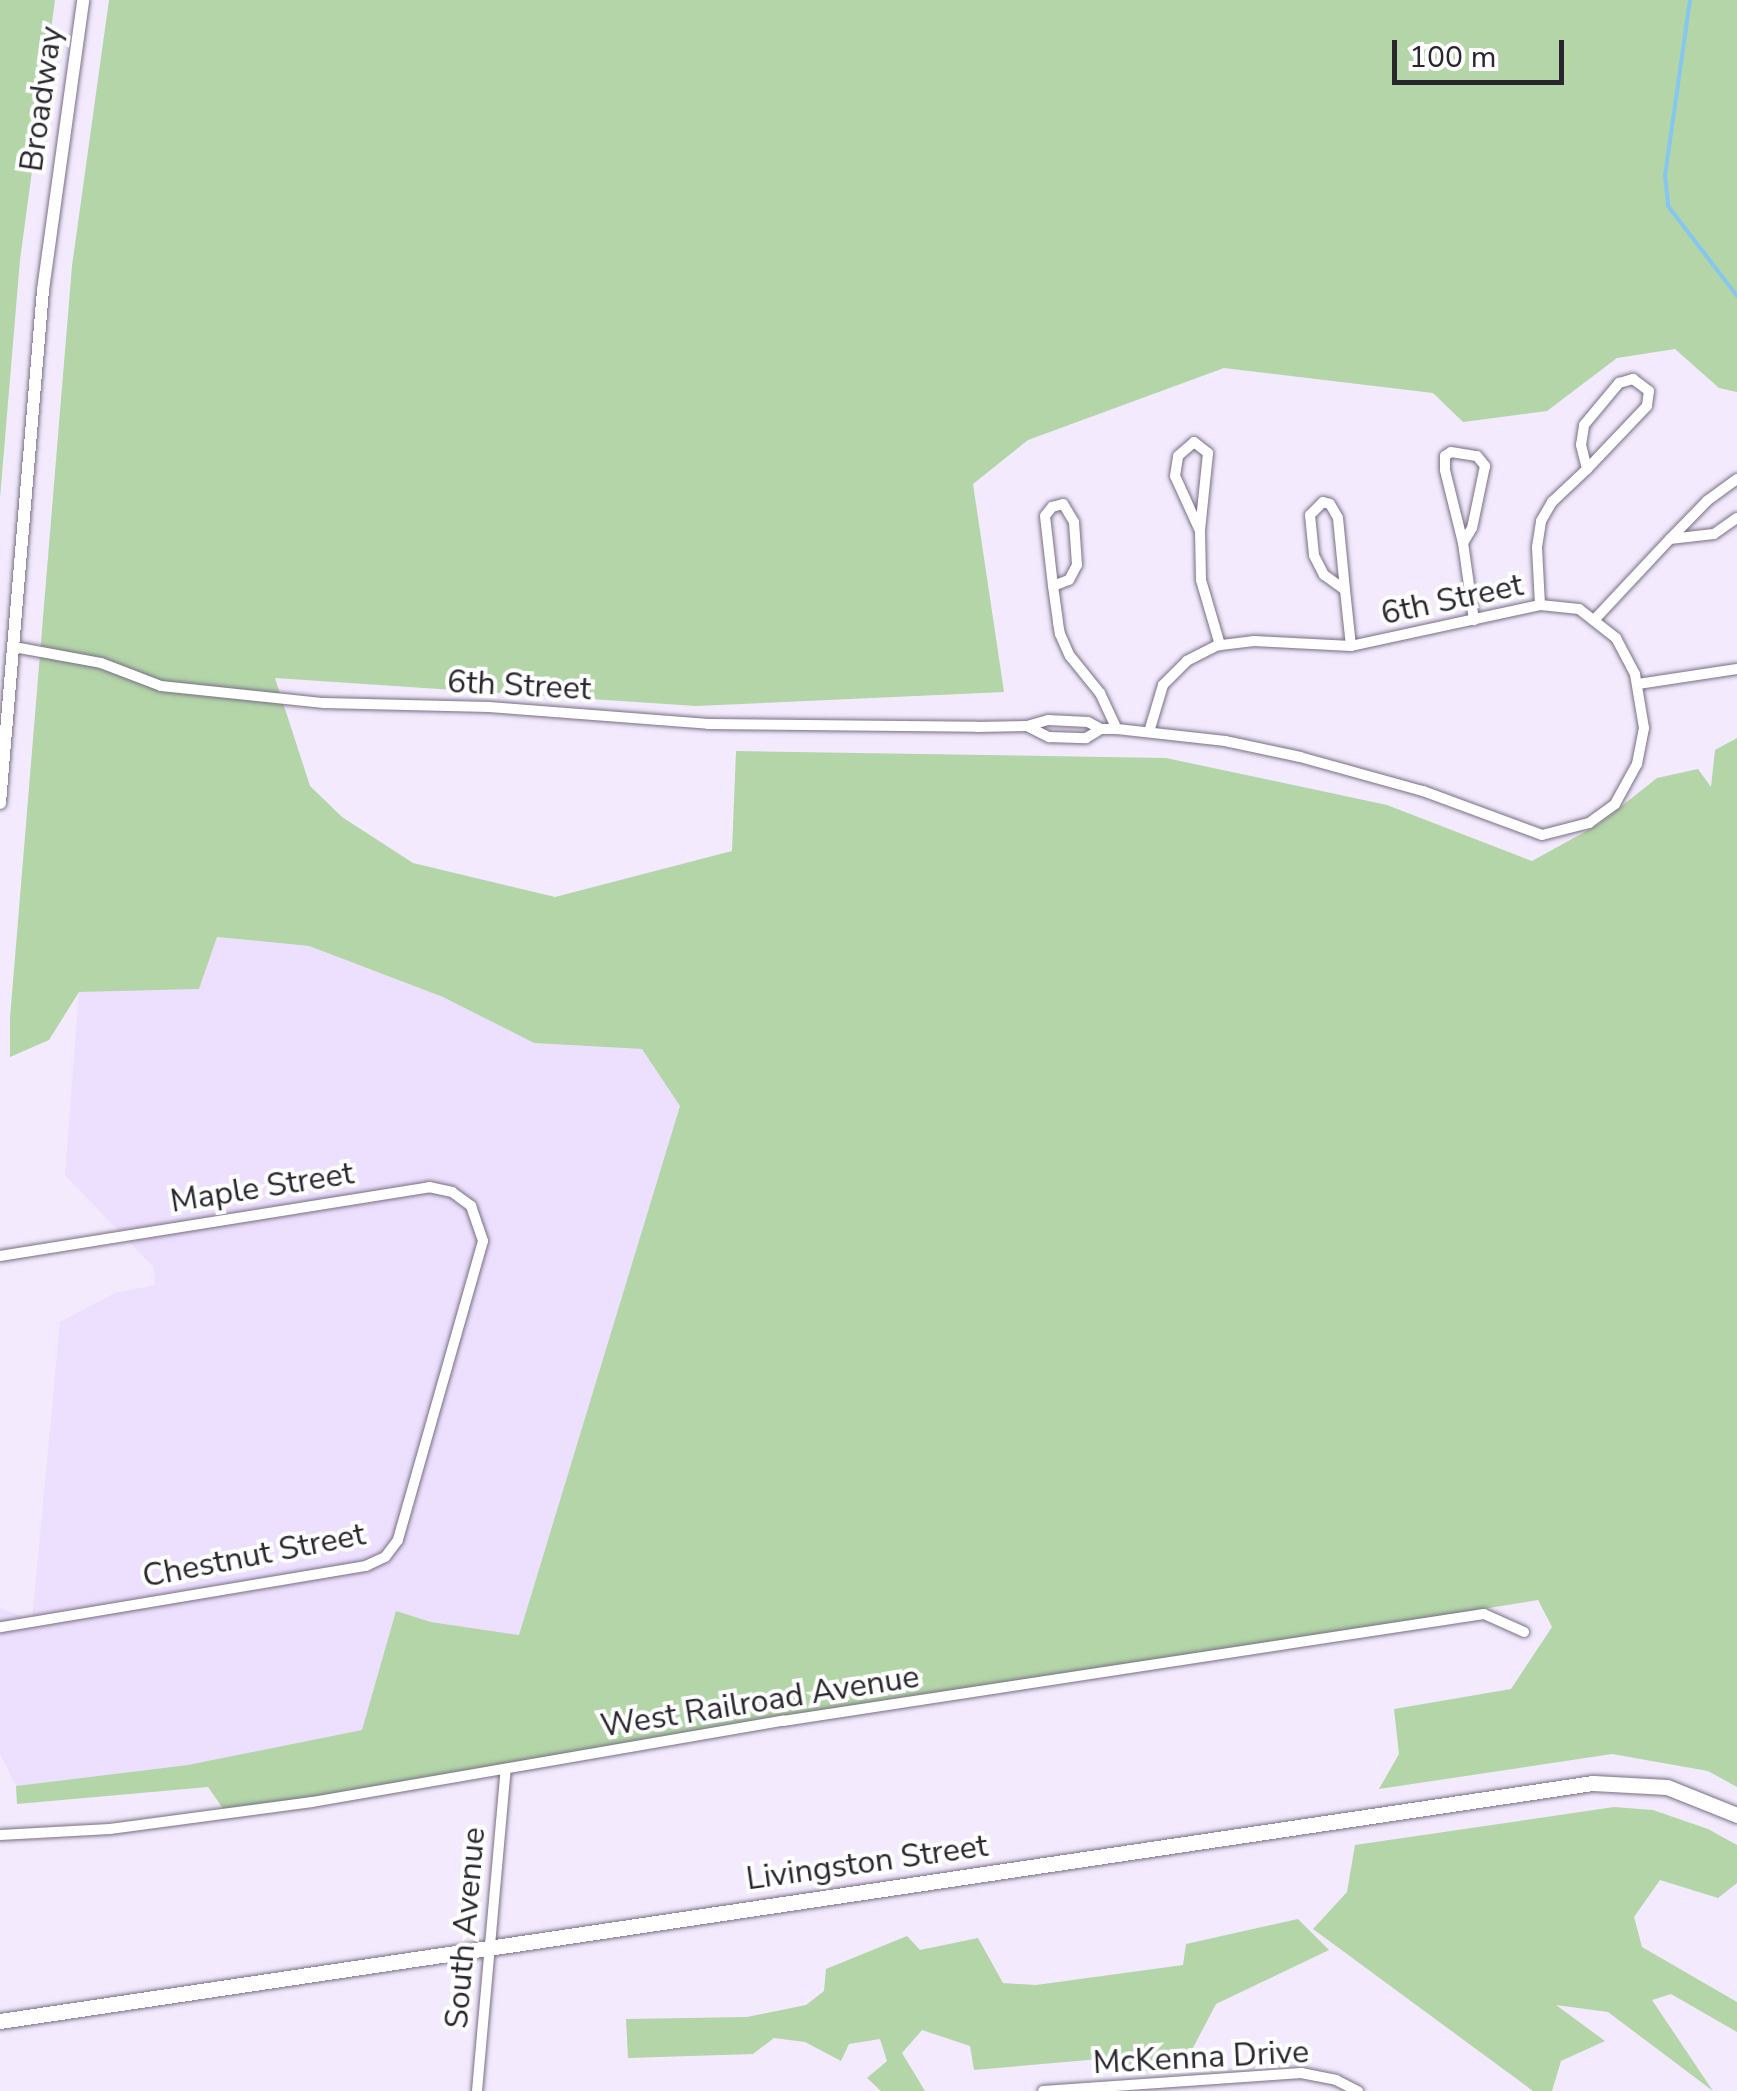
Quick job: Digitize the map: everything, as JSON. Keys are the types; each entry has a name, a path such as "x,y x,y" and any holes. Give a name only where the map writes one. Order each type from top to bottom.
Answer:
{"main road":[{"name":"Livingston Street","path":"0,2020 1593,1783 1667,1787 1737,1815"}],"street":[{"name":"Broadway","path":"0,803 43,290 83,0"},
{"path":"1540,606 1537,546 1541,520 1552,502 1586,469 1647,406 1649,390 1640,380 1619,383 1590,414 1581,436 1586,469"},
{"path":"1200,531 1176,476 1178,456 1194,442 1208,454 1200,531 1201,580 1220,645"},
{"path":"1463,543 1472,528 1485,466 1477,456 1451,452 1445,456 1444,470 1463,543 1474,620"},
{"path":"1596,618 1707,501 1737,479"},
{"path":"1346,590 1324,576 1314,555 1310,515 1323,502 1330,504 1338,518 1346,590 1351,646"},
{"path":"1053,586 1069,580 1077,565 1074,522 1063,504 1052,507 1045,516 1053,586 1062,642 1100,694 1117,729"},
{"path":"1670,539 1714,534 1737,518"},
{"name":"6th Street","path":"14,647 100,663 161,686 324,702 489,708 708,724 1028,726 1048,720 1088,722 1101,729 1224,741 1314,760 1551,835 1590,823 1625,791 1642,745 1638,684 1624,648 1596,618 1570,607 1540,606 1351,646 1254,640 1220,645 1187,661 1163,685 1149,732"},
{"path":"1638,684 1737,669"},
{"name":"Maple Street","path":"0,1256 429,1187 452,1192 471,1206 482,1229 479,1260"},
{"name":"Chestnut Street","path":"0,1627 366,1566 385,1557 398,1540 479,1260"},
{"name":"West Railroad Avenue","path":"0,1836 178,1822 783,1721 1484,1614 1524,1632"},
{"name":"South Avenue","path":"476,2091 506,1769"},
{"name":"McKenna Drive","path":"1043,2091 1148,2087 1300,2073 1336,2080 1358,2091"}],"shaded area":[{"path":"217,937 308,946 443,997 534,1043 642,1049 680,1106 519,1635 431,1622 396,1611 363,1730 188,1765 16,1786 0,1754 0,1608 32,1620 60,1322 115,1293 155,1285 154,1268 65,1175 79,992 199,989"}],"green space":[{"path":"0,0 55,0 20,260 0,498"},
{"path":"109,0 1737,0 1737,392 1719,388 1675,349 1617,358 1547,411 1463,422 1433,393 1224,368 1028,440 973,484 1004,692 696,706 275,678 310,786 342,817 413,863 555,897 732,851 736,751 1166,758 1387,805 1532,861 1599,824 1657,778 1698,769 1711,787 1715,750 1737,738 1737,1787 1708,1771 1612,1754 1379,1789 1399,1754 1394,1709 1511,1689 1552,1627 1538,1600 261,1809 226,1813 208,1787 17,1804 16,1786 188,1765 362,1730 396,1611 431,1622 519,1635 680,1106 642,1049 534,1043 443,997 309,946 217,937 199,989 79,992 49,1040 10,1057 10,1018 72,266"},
{"path":"1614,1807 1653,1810 1708,1829 1737,1845 1737,1883 1718,1898 1660,1880 1634,1917 1642,1947 1737,2002 1737,2032 1671,1994 1652,2000 1713,2091 1608,2012 1556,2005 1605,2041 1561,2061 1552,2091 1533,2091 1313,1929 1347,1892 1355,1845"},
{"path":"1298,1919 1329,1950 1216,2004 1186,2061 1151,2072 1100,2059 974,2070 970,2046 922,2030 902,2053 925,2091 881,2091 867,2078 887,2061 880,2039 849,2044 841,2061 805,2042 774,2038 753,2054 628,2058 626,2019 747,2017 806,2005 824,1991 826,1969 907,1936 920,1950 978,1938 1003,1983 1036,1985 1183,1965 1186,1944"}],"waterway":[{"path":"1690,0 1665,175 1668,206 1737,296"}]}
